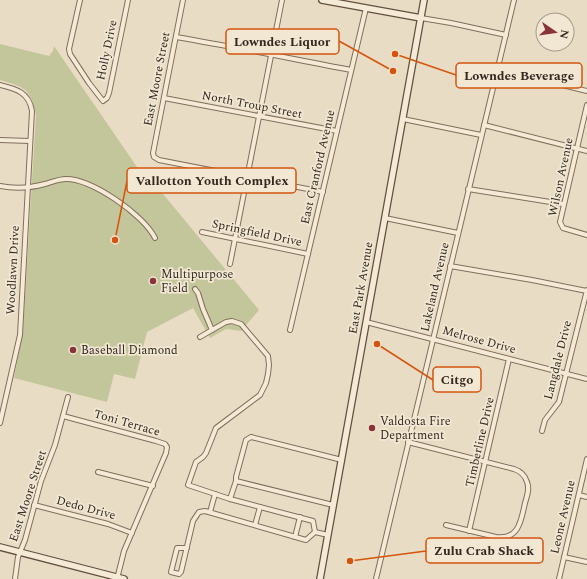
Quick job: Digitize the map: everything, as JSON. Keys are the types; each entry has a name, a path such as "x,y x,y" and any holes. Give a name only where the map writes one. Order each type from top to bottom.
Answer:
{"main road":[{"path":"322,0 421,18"},
{"name":"East Park Avenue","path":"320,579 424,0"},
{"path":"0,547 124,579"}],"street":[{"name":"Holly Drive","path":"80,0 69,49 70,54 103,101 107,98 109,93 128,0"},
{"name":"East Moore Street","path":"183,0 153,153 154,157 157,159 247,177"},
{"path":"230,264 282,0"},
{"name":"Lakeland Avenue","path":"376,579 514,0"},
{"name":"East Cranford Avenue","path":"290,330 366,8"},
{"path":"421,18 506,35"},
{"path":"176,37 351,70"},
{"path":"497,69 587,91"},
{"path":"0,85 19,90 28,99 32,111 30,140 0,140"},
{"name":"North Troup Street","path":"164,98 337,131"},
{"name":"Wilson Avenue","path":"587,106 560,222 563,228 587,235"},
{"path":"403,119 481,135"},
{"path":"484,125 587,151"},
{"name":"Woodlawn Drive","path":"0,423 19,343 30,140"},
{"path":"247,177 323,192"},
{"path":"0,186 28,188 65,179 85,183 109,195 125,207 149,228 155,238"},
{"path":"468,189 563,204"},
{"path":"385,218 458,233"},
{"name":"Springfield Drive","path":"202,232 308,254"},
{"path":"450,266 587,290"},
{"path":"195,289 198,293 212,330"},
{"name":"Langdale Drive","path":"542,431 548,415 560,402 570,354 587,290"},
{"path":"200,337 226,322 232,321 241,324 268,356 269,365 266,384 260,395 216,428 206,453 196,462 188,485 230,499 313,521 315,532"},
{"name":"Melrose Drive","path":"366,322 587,379"},
{"name":"Timberline Drive","path":"469,531 509,359"},
{"name":"East Moore Street","path":"15,579 16,564 25,540 43,474 55,444 68,397"},
{"name":"Toni Terrace","path":"63,416 165,444 167,450 153,486"},
{"path":"230,499 236,482 246,440 250,437 342,460"},
{"path":"408,442 518,470 528,482 522,519 518,528 513,534 504,537 496,537 446,525"},
{"name":"Leone Avenue","path":"559,579 587,459"},
{"path":"98,472 153,486 124,551 117,578"},
{"path":"236,482 334,505"},
{"path":"210,512 215,494"},
{"path":"579,495 587,497"},
{"name":"Dedo Drive","path":"34,505 108,524 132,533"},
{"path":"255,525 260,507"},
{"path":"186,548 177,548 172,573 179,574 181,572 193,521 199,512 210,512 306,540 315,532"},
{"path":"295,537 300,517"},
{"path":"315,532 328,535"},
{"path":"564,557 587,562"}],"green space":[{"path":"0,44 49,56 53,51 54,46 139,170 140,168 144,171 259,310 241,331 226,329 210,338 193,308 147,332 135,379 114,374 107,402 14,378 23,331 36,115 32,99 25,90 21,87 0,80"}],"place":[{"name":"Lowndes Beverage","path":"395,54"},
{"name":"Lowndes Liquor","path":"393,71"},
{"name":"Vallotton Youth Complex","path":"115,240"},
{"name":"Multipurpose Field","path":"153,281"},
{"name":"Citgo","path":"377,344"},
{"name":"Baseball Diamond","path":"73,350"},
{"name":"Valdosta Fire Department","path":"372,428"},
{"name":"Zulu Crab Shack","path":"350,561"}]}
